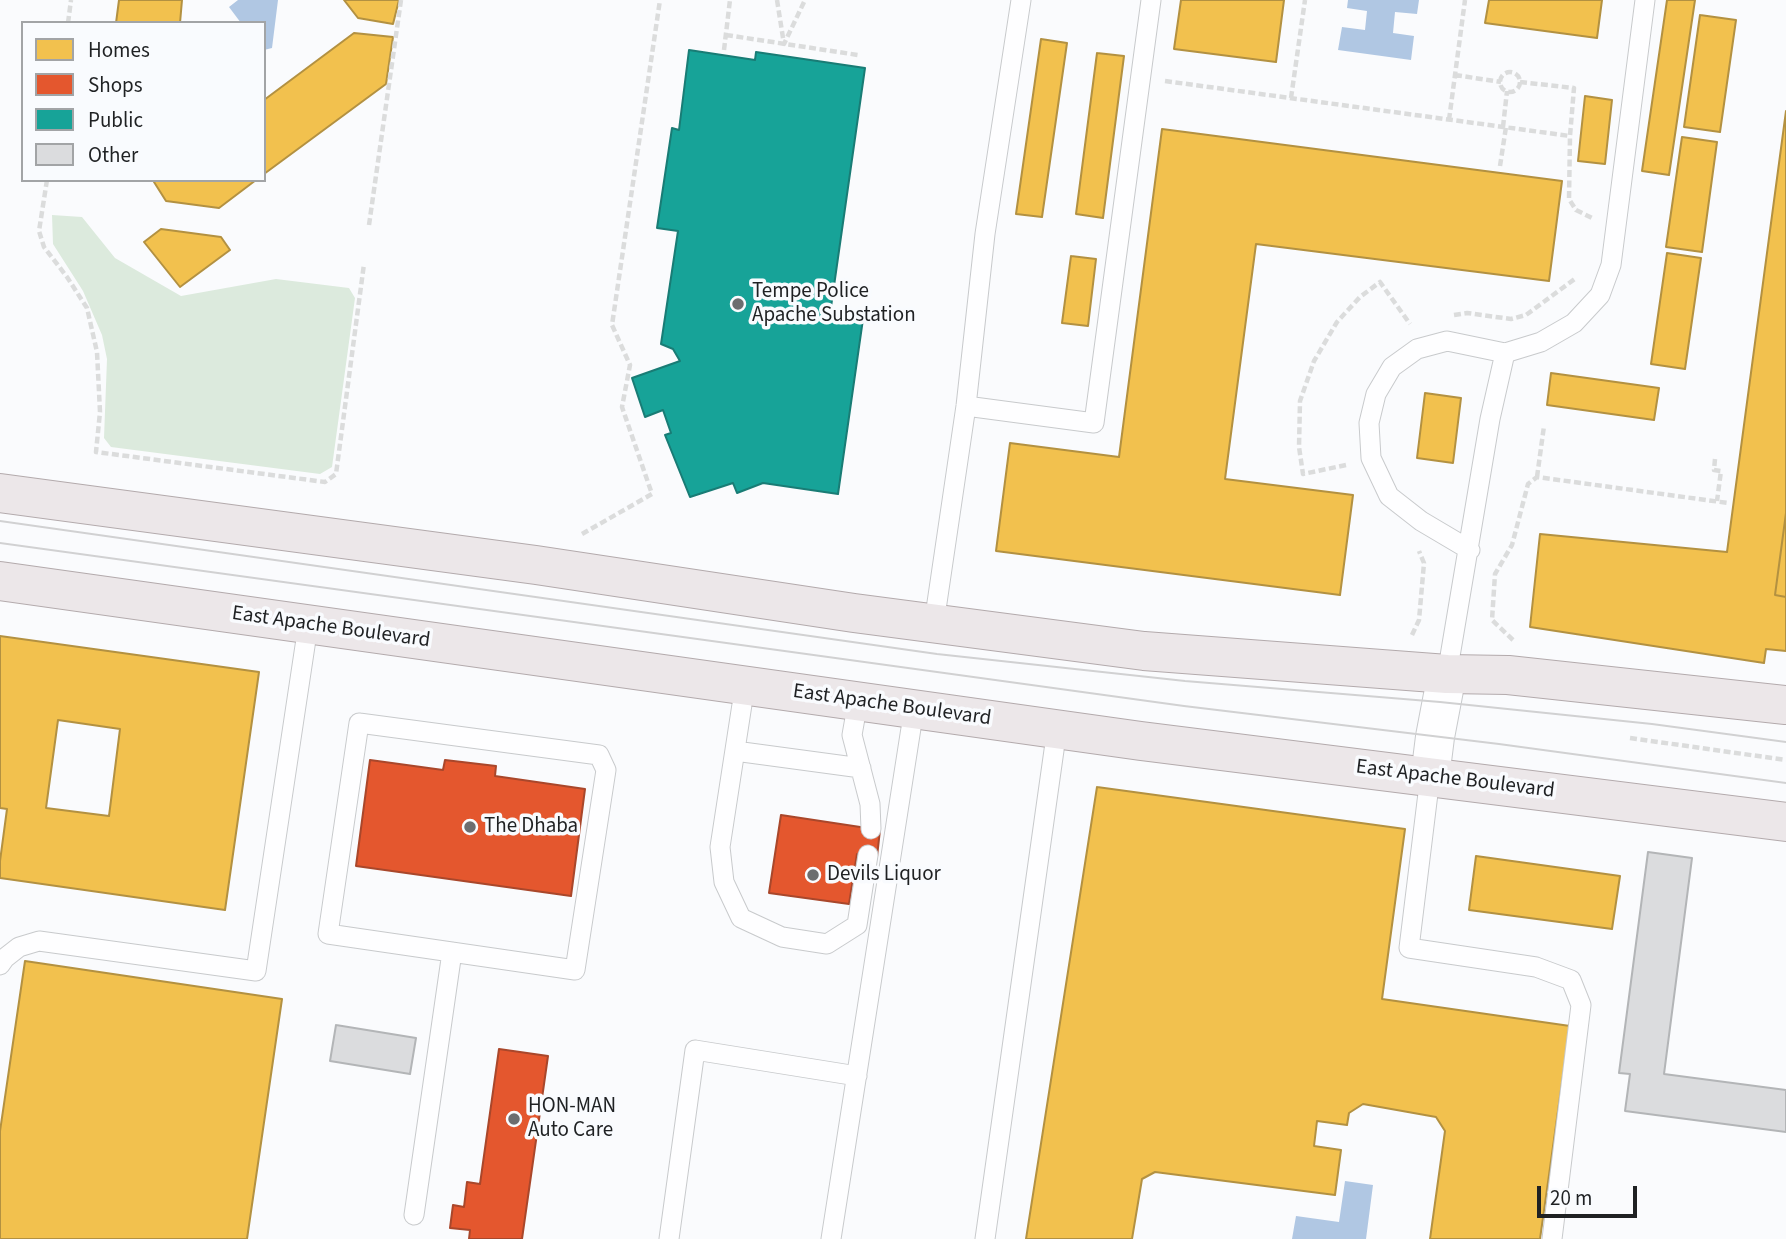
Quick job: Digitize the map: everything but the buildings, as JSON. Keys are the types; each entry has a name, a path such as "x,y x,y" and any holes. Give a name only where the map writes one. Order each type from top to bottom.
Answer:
{"main road":[{"path":"0,493 1144,651 1447,674 1508,675 1786,705"},
{"name":"East Apache Boulevard","path":"0,581 1056,729 1786,822"}],"street":[{"path":"1430,777 1434,737 1447,674"}],"lane":[{"path":"934,623 967,406 985,234 1021,0"},
{"path":"967,406 1094,423 1151,0"},
{"path":"1470,550 1421,521 1389,496 1371,458 1369,423 1376,394 1392,368 1417,349 1447,341 1505,353 1541,342 1574,323 1600,295 1611,265 1645,0"},
{"path":"1447,674 1490,419 1505,353"},
{"path":"0,965 19,947 39,941 256,971 309,626"},
{"path":"745,685 720,847 724,882 741,918 782,937 827,944 857,925 868,855"},
{"path":"858,701 852,735 870,804 871,829"},
{"path":"831,1239 914,709"},
{"path":"359,723 599,755 606,770 575,970 452,952 328,934 359,723"},
{"path":"985,1239 1056,729"},
{"path":"735,751 861,768"},
{"path":"1430,777 1409,948 1536,967 1571,980 1581,1005 1552,1239"},
{"path":"414,1215 452,952"},
{"path":"669,1239 695,1050 857,1076"}],"path":[{"path":"68,21 71,0"},
{"path":"369,225 401,0"},
{"path":"575,538 652,494 622,407 630,365 612,325 660,0"},
{"path":"724,50 730,0"},
{"path":"777,0 784,44"},
{"path":"784,44 805,0"},
{"path":"1291,98 1305,0"},
{"path":"1449,120 1465,0"},
{"path":"726,35 858,55"},
{"path":"1500,166 1507,91 1501,82 1502,76 1507,72 1514,72 1520,82 1518,88 1507,91"},
{"path":"1455,75 1501,82"},
{"path":"1141,78 1570,136"},
{"path":"47,182 39,231 44,247 86,308 97,352 100,412 96,452 325,482 336,474 364,264"},
{"path":"1513,640 1492,620 1494,575 1512,545 1528,484 1537,477 1544,426"},
{"path":"1716,459 1714,470 1721,471 1717,502"},
{"path":"1537,477 1728,503"},
{"path":"1630,738 1786,760"}],"green space":[{"path":"52,215 82,217 115,258 181,296 276,279 349,288 355,298 332,467 320,474 111,447 104,438 107,359 102,335 83,291 53,244"}],"water":[{"path":"238,0 278,0 272,48 266,50 266,21 240,21 229,7"},
{"path":"1348,0 1419,0 1417,14 1395,12 1393,33 1414,36 1411,60 1338,50 1342,27 1365,30 1367,11 1347,8"},
{"path":"1345,1181 1373,1185 1366,1239 1292,1239 1296,1216 1339,1222"}],"tram line":[{"path":"0,521 937,654 1185,681 1440,702 1652,724 1786,742"},
{"path":"0,543 1184,706 1499,744 1786,783"}],"place":[{"name":"Tempe Police Apache Substation","path":"738,304"},
{"name":"The Dhaba","path":"470,827"},
{"name":"Devils Liquor","path":"813,875"},
{"name":"HON-MAN Auto Care","path":"514,1119"}]}
